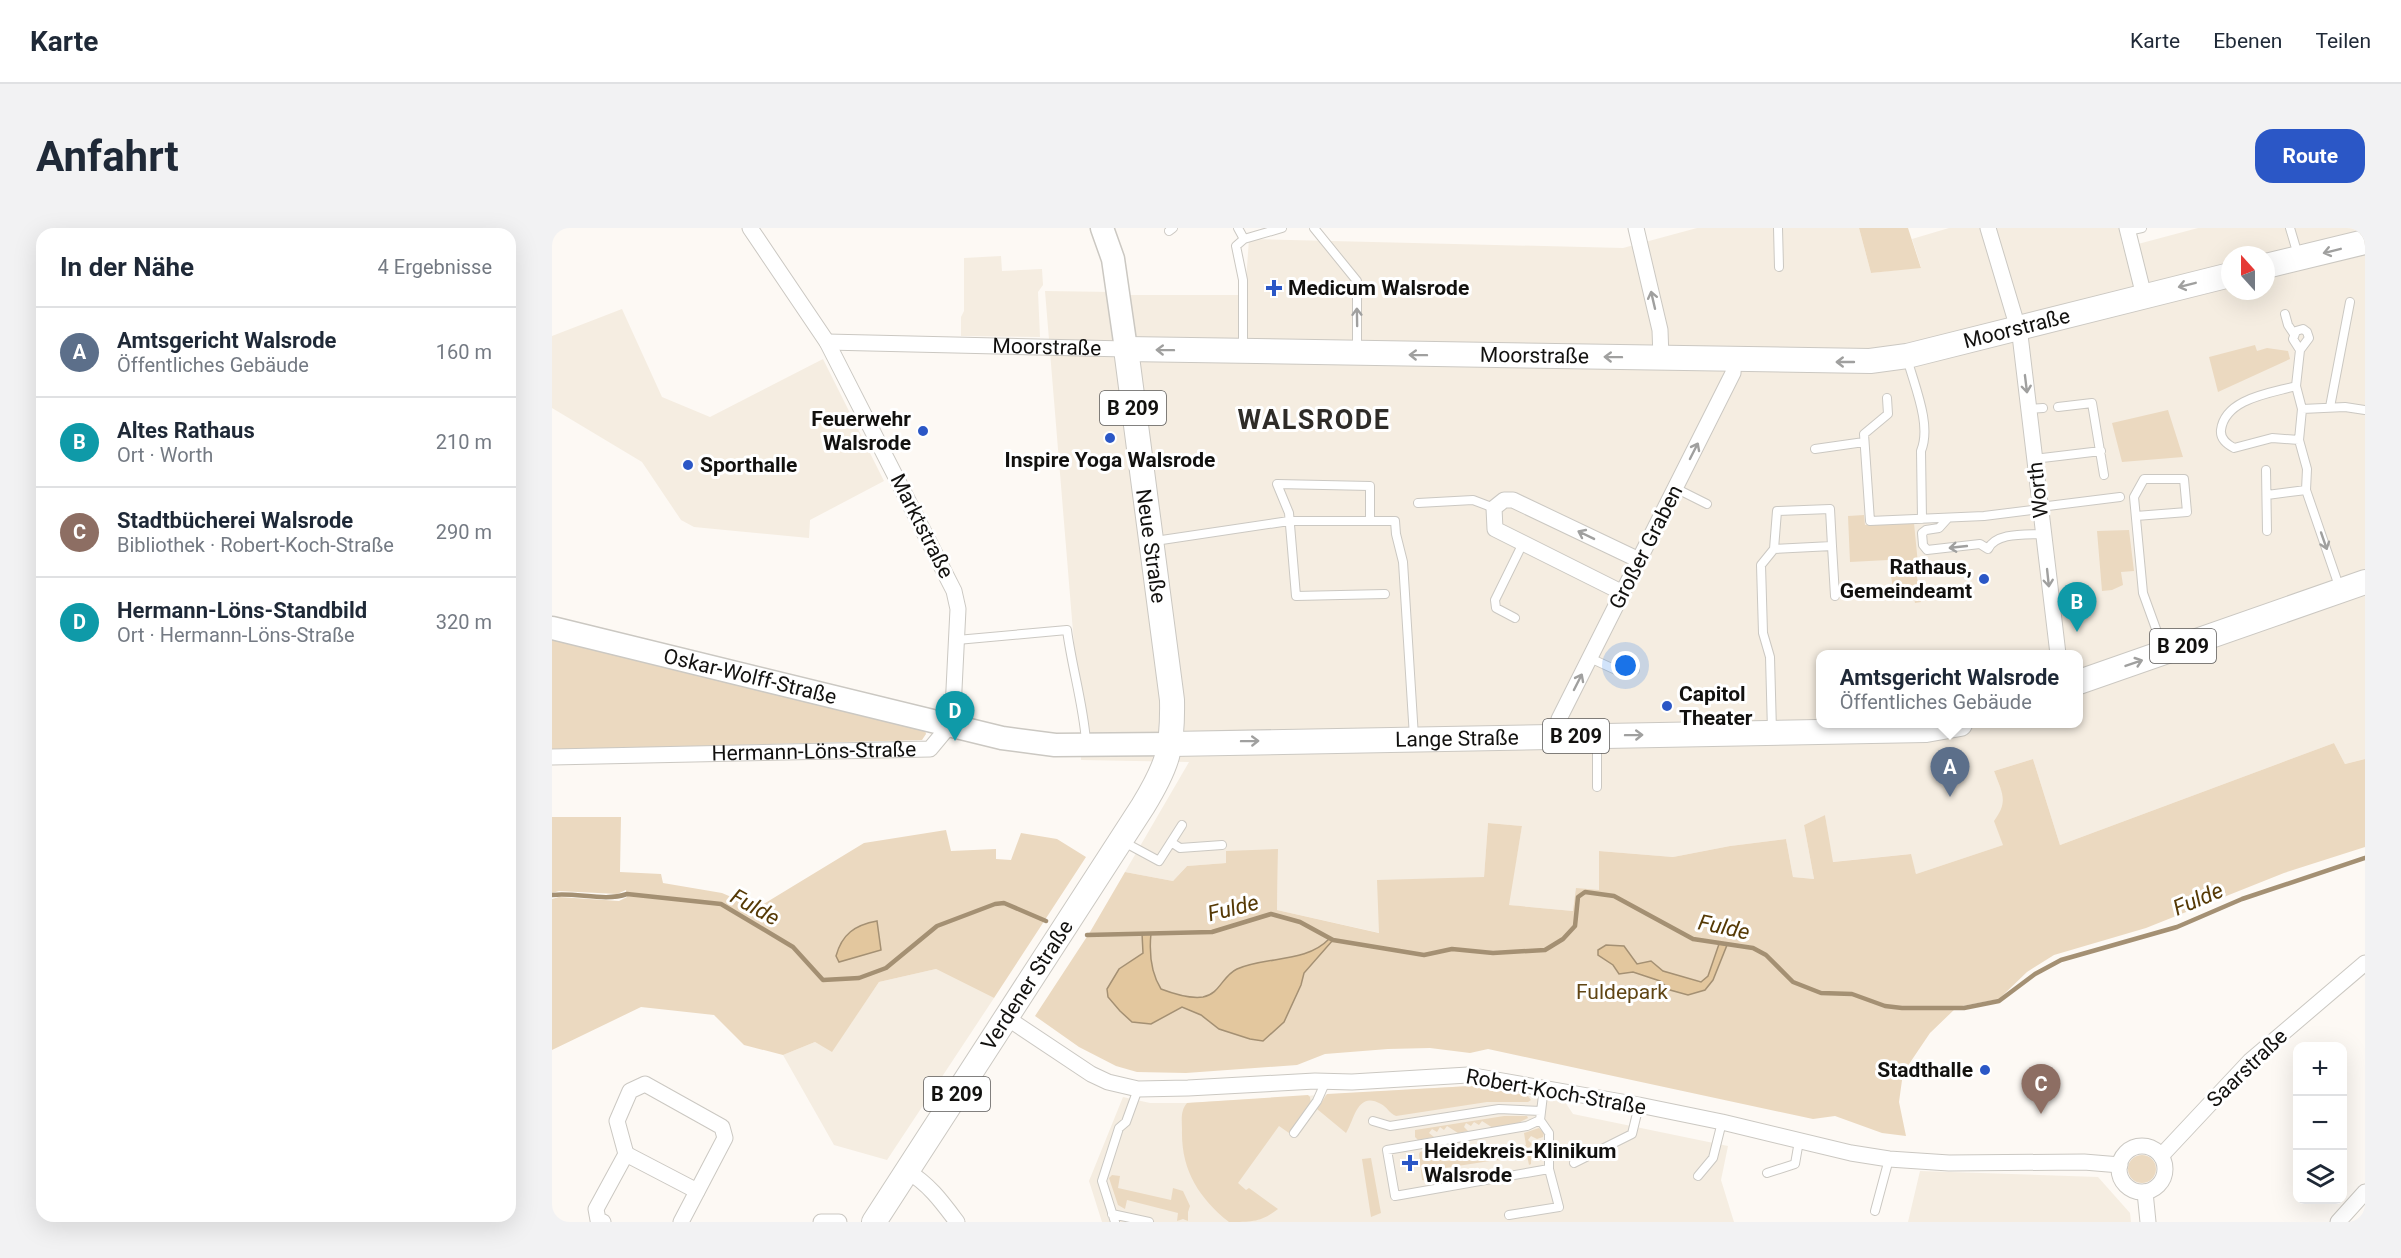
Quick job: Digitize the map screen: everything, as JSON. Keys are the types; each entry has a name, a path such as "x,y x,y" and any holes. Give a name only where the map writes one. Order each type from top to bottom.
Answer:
{"main road":[{"path":"2275,264 2365,242"},
{"name":"Moorstraße","path":"1126,349 1843,362 1892,360 2221,277"},
{"name":"Neue Straße","path":"1126,349 1172,700 1171,744"},
{"name":"B 209","path":"2083,681 2365,582"},
{"name":"Lange Straße","path":"1171,744 1936,728"},
{"name":"Verdener Straße","path":"873,1222 1155,787 1171,744"}],"street":[{"name":"Marktstraße","path":"750,228 827,342 954,591 958,609 953,710 950,725"},
{"path":"1102,228 1113,259 1126,349"},
{"path":"1636,228 1660,330 1661,358"},
{"name":"Worth","path":"1988,228 2018,327 2036,409 2034,459 2058,650"},
{"path":"2132,229 2144,296"},
{"name":"Moorstraße","path":"827,342 1126,349"},
{"name":"Großer Graben","path":"1560,736 1559,719 1733,373 1734,359"},
{"path":"1623,593 1495,529 1494,508 1504,501 1513,500 1639,560"},
{"name":"Oskar-Wolff-Straße","path":"552,628 950,725"},
{"path":"950,725 1034,744 1171,744"},
{"name":"Hermann-Löns-Straße","path":"552,757 930,749 950,725"},
{"name":"Saarstraße","path":"2161,1156 2250,1061 2365,963"},
{"name":"Robert-Koch-Straße","path":"1007,1018 1090,1074 1138,1089 1157,1090 1461,1075 1639,1105 1889,1159 1949,1163 2084,1161 2120,1165"},
{"path":"603,1222 598,1220 596,1209 626,1154 617,1121 630,1091 645,1084 722,1127 725,1138 681,1222"},
{"path":"2139,1147 2152,1149 2161,1156 2165,1168 2164,1177 2159,1185 2145,1192 2132,1190 2125,1184 2120,1165 2126,1153 2139,1147"},
{"path":"626,1154 697,1191"},
{"path":"907,1171 920,1179 936,1194 957,1222"},
{"path":"2145,1192 2148,1222"},
{"path":"2338,1222 2365,1192"},
{"path":"821,1222 839,1222"}],"lane":[{"path":"1238,228 1244,239"},
{"path":"1243,351 1244,279 1236,246 1244,239 1282,228"},
{"path":"1314,228 1357,281 1358,353"},
{"path":"1778,228 1779,267"},
{"path":"2289,228 2298,259"},
{"path":"2330,407 2350,302"},
{"path":"2285,314 2294,334 2293,339 2300,350"},
{"path":"2294,334 2299,329 2308,333 2308,341 2300,350 2296,386 2302,409 2299,440 2307,469 2306,490 2341,591"},
{"path":"1892,360 1922,413 1925,441 1921,451 1922,519"},
{"path":"2296,386 2258,396 2238,405 2228,414 2221,428 2226,444 2234,448 2272,438 2299,440"},
{"path":"1887,398 1888,414 1864,435 1870,521 1947,518 2120,497"},
{"path":"2058,407 2092,404 2104,475"},
{"path":"2302,409 2330,407 2365,410"},
{"path":"1815,449 1864,442"},
{"path":"2034,459 2101,451"},
{"path":"2266,470 2267,531"},
{"path":"2136,516 2187,512 2184,479 2144,479 2134,497 2143,593 2164,652"},
{"path":"1370,521 1370,486 1277,484 1289,513 1296,596 1384,594"},
{"path":"1675,488 1707,504"},
{"path":"2267,495 2306,490"},
{"path":"1418,503 1473,500 1494,508"},
{"path":"1773,732 1770,657 1763,633 1761,565 1774,549 1776,511 1830,509 1835,596"},
{"path":"1947,518 1939,528 1922,533 1923,545 1927,550 1980,544 1988,549 1990,544 1999,538 2043,534"},
{"path":"1150,542 1289,521 1395,521 1403,562 1414,738"},
{"path":"1515,618 1496,608 1495,600 1523,543"},
{"path":"1774,549 1832,546"},
{"path":"957,640 1066,630 1072,663 1078,678 1086,745"},
{"path":"1590,658 1616,670 1635,670"},
{"path":"1596,735 1597,787"},
{"path":"1121,840 1159,861 1182,825"},
{"path":"1171,842 1180,848 1222,845"},
{"path":"1294,1133 1317,1101 1326,1081"},
{"path":"1509,1215 1559,1207 1549,1169 1549,1132 1540,1120 1544,1088"},
{"path":"1138,1089 1126,1122 1119,1128 1101,1181 1113,1218 1149,1222"},
{"path":"1574,1163 1632,1134 1639,1105"},
{"path":"1373,1121 1390,1126 1499,1109 1541,1111"},
{"path":"1540,1120 1527,1126 1387,1150 1395,1196 1549,1169"},
{"path":"1698,1176 1713,1158 1722,1122"},
{"path":"1767,1173 1795,1164 1799,1141"},
{"path":"1875,1211 1889,1159"}],"shaded area":[{"path":"1697,228 1859,228 1871,273 1921,267 1912,239 1949,228 2119,228 2123,248 2198,228 2365,228 2365,759 2345,764 2334,743 2060,845 2033,759 1994,771 2004,797 2003,845 1916,874 1910,854 1832,862 1825,815 1804,825 1814,879 1793,877 1786,839 1730,846 1673,857 1599,851 1599,891 1573,911 1508,905 1522,826 1488,823 1484,878 1380,933 1277,910 1278,850 1226,863 1187,866 1173,881 1125,872 1189,762 1081,760 1081,729 1045,291 1113,292 1130,295 1245,295 1249,239 1623,248"},
{"path":"1001,256 1002,271 1042,269 1043,285 1038,292 1040,337 961,336 961,317 964,311 964,258"},
{"path":"622,309 662,397 710,417 823,359 884,481 810,520 809,538 694,527 681,520 642,462 552,408 552,336"},
{"path":"877,921 881,950 839,962 836,956 846,936 862,925"},
{"path":"1142,933 1151,933 1152,962 1161,989 1192,997 1209,995 1237,969 1261,962 1298,956 1320,947 1329,939 1333,940 1304,973 1284,1022 1263,1041 1219,1029 1201,1015 1182,1007 1151,1024 1132,1022 1108,997 1107,989 1119,969 1143,953"},
{"path":"1719,944 1727,945 1713,980 1705,990 1688,995 1670,990 1660,981 1633,972 1619,974 1613,965 1598,955 1598,950 1606,945 1624,946 1637,964 1651,961 1663,971 1701,982 1708,976"},
{"path":"936,969 994,998 887,1160 834,1145 783,1055 815,1042 832,1051 879,982"},
{"name":"Heidekreis-Klinikum Walsrode","path":"1470,1086 1565,1102 1573,1114 1728,1146 1721,1180 1734,1222 1102,1222 1089,1181 1123,1097 1150,1103 1187,1103"},
{"path":"1920,1171 2098,1177 2130,1213 2131,1222 1908,1222"}],"green space":[{"path":"1859,228 1908,228 1921,268 1871,273"},
{"path":"2255,345 2257,351 2267,348 2288,351 2290,359 2218,392 2209,357"},
{"path":"2168,410 2183,457 2122,462 2112,423"},
{"path":"1864,515 1865,525 1914,523 1918,564 1915,565 1921,602 1915,603 1913,594 1902,596 1901,593 1894,593 1888,560 1850,562 1848,516"},
{"path":"2129,530 2134,571 2121,572 2123,585 2102,591 2097,531"},
{"path":"552,636 924,725 926,734 922,740 552,750"},
{"name":"Fuldepark","path":"2334,743 2345,764 2365,759 2365,847 2284,873 2146,928 2054,955 2027,972 1999,999 1957,1007 1930,1033 1903,1073 1899,1102 1906,1136 1882,1133 1835,1116 1813,1119 1488,1049 1470,1053 1430,1048 1388,1049 1325,1054 1297,1065 1186,1073 1137,1072 1116,1066 1079,1047 1035,1016 1090,932 1125,872 1173,881 1187,866 1226,863 1226,851 1278,849 1277,910 1379,933 1377,880 1484,877 1488,823 1522,826 1509,905 1573,911 1576,888 1599,890 1599,851 1673,857 1730,846 1786,839 1793,877 1814,879 1804,825 1825,815 1833,862 1911,854 1916,874 2003,845 1994,821 1999,814 2003,797 1994,771 2033,759 2060,845"},
{"path":"552,817 621,817 620,872 661,874 663,883 722,893 757,908 864,843 946,830 951,851 996,849 996,859 1011,860 1021,833 1057,839 1086,857 994,998 936,969 879,982 832,1052 815,1042 783,1055 744,1045 714,1015 641,1007 552,1050 552,899 559,897 619,901 627,897 626,890 617,894 559,891 552,893"},
{"path":"1470,1086 1527,1095 1531,1100 1528,1102 1487,1102 1396,1116 1381,1104 1367,1101 1361,1104 1346,1133 1317,1109 1327,1094"},
{"path":"1308,1095 1311,1104 1289,1133 1279,1126 1238,1183 1246,1190 1249,1188 1278,1209 1267,1217 1256,1220 1229,1222 1201,1193 1189,1170 1183,1144 1183,1109 1187,1103"},
{"path":"1504,1116 1527,1116 1528,1118 1516,1124 1493,1128 1482,1121 1479,1125 1474,1122 1471,1126 1466,1123 1464,1127 1468,1131 1458,1133 1447,1126 1444,1130 1440,1127 1437,1132 1432,1129 1429,1133 1434,1137 1418,1140 1415,1137 1415,1130"},
{"path":"1539,1128 1544,1133 1543,1137 1537,1139 1531,1136 1528,1140 1532,1144 1529,1148 1534,1152 1529,1165 1527,1155 1426,1171 1427,1181 1422,1180 1420,1152 1423,1151 1425,1161 1526,1145 1524,1133"},
{"path":"2142,1155 2152,1159 2156,1169 2152,1179 2142,1183 2132,1179 2128,1169 2132,1159"},
{"path":"1371,1158 1381,1213 1371,1217 1362,1159"},
{"path":"1112,1175 1120,1176 1118,1188 1171,1200 1173,1188 1183,1191 1190,1206 1188,1221 1183,1219 1177,1221 1178,1213 1127,1200 1125,1209 1118,1205 1109,1178"}],"waterway":[{"name":"Fulde","path":"1087,935 1212,932 1271,914 1300,922 1333,940 1424,955 1452,949 1493,953 1545,950 1563,939 1575,926 1578,897 1585,892 1614,896 1693,939 1753,948 1766,955 1793,982 1821,993 1852,994 1885,1006 1902,1008 1964,1008 1999,1001 2035,974 2061,960 2177,927 2242,899 2365,858"},
{"name":"Fulde","path":"552,895 609,897 627,894 721,904 793,947 823,980 859,978 886,968 937,926 995,904 1004,903 1046,921"}],"place":[{"name":"Medicum Walsrode","path":"1274,288"},
{"name":"Feuerwehr Walsrode","path":"923,431"},
{"name":"Inspire Yoga Walsrode","path":"1110,438"},
{"name":"Sporthalle","path":"688,465"},
{"name":"Rathaus, Gemeindeamt","path":"1984,579"},
{"name":"Altes Rathaus","path":"2077,632"},
{"name":"Capitol Theater","path":"1667,706"},
{"name":"Hermann-Löns-Standbild","path":"955,741"},
{"name":"Amtsgericht Walsrode","path":"1950,797"},
{"name":"Stadthalle","path":"1985,1070"},
{"name":"Stadtbücherei Walsrode","path":"2041,1114"},
{"name":"Heidekreis-Klinikum Walsrode","path":"1410,1163"}],"district":[{"name":"WALSRODE","path":"1314,420"}]}
